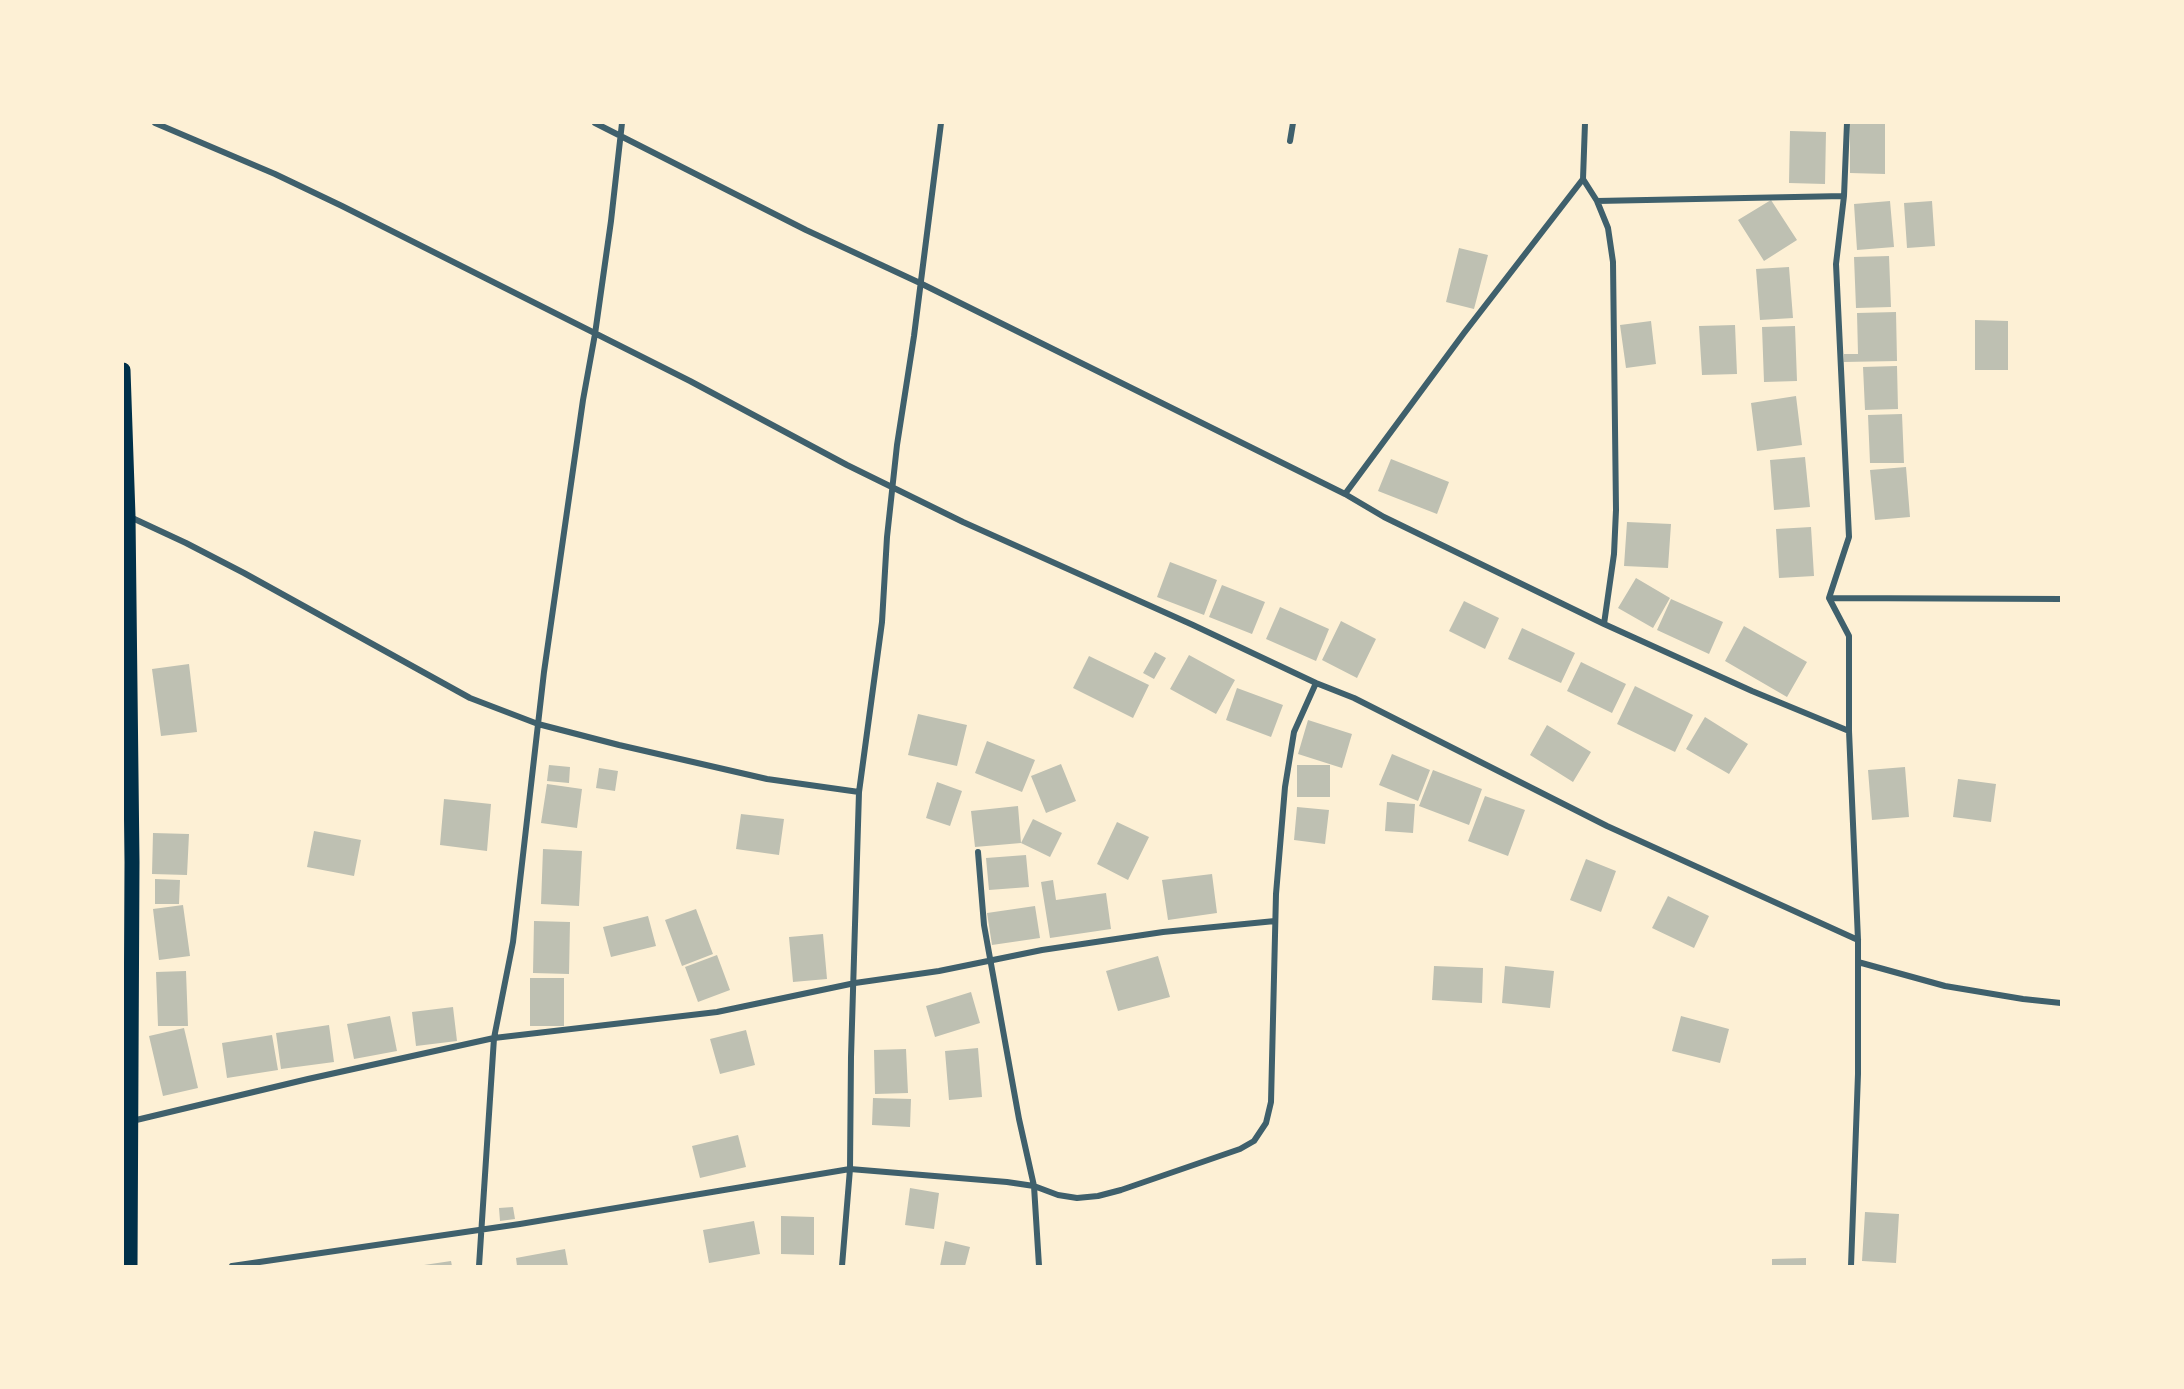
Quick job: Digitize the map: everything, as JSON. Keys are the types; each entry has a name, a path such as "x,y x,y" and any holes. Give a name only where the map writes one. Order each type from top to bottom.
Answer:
{"main road":[{"path":"123,370 128,516 127,1121 130,1266"}],"street":[{"path":"156,123 275,174 700,387 892,488 1353,698 1607,826 1858,940"},
{"path":"596,123 806,230 920,283 1345,495 1384,517 1604,624 1752,691 1850,731"},
{"path":"479,1266 494,1038 513,942 538,724 583,400 611,221 622,123"},
{"path":"842,1266 850,1169 859,792 882,622 892,488 941,123"},
{"path":"1290,141 1293,123"},
{"path":"1585,123 1583,179 1597,201 1608,228 1613,262 1616,510 1614,554 1604,624"},
{"path":"1847,123 1844,196 1836,264 1849,537 1828,598 1848,636 1858,940 1858,1074 1851,1266"},
{"path":"1345,495 1464,333 1583,179"},
{"path":"1597,201 1844,196"},
{"path":"128,516 244,573 470,698 538,724 767,779 859,792"},
{"path":"1828,598 2061,599"},
{"path":"232,1266 850,1169 1034,1186 1058,1195 1077,1198 1098,1196 1240,1149 1254,1141 1266,1123 1271,1102 1275,921 1285,787 1294,732 1316,683"},
{"path":"978,852 981,904 990,961 1019,1119 1034,1186 1040,1266"},
{"path":"127,1121 494,1038 717,1011 855,983 1042,950 1163,932 1275,921"},
{"path":"1858,962 1945,986 2061,1003"}],"building":[{"path":"1850,124 1885,124 1885,174 1850,173"},
{"path":"1790,131 1826,132 1825,184 1789,183"},
{"path":"1771,200 1797,240 1764,261 1738,220"},
{"path":"1890,201 1894,247 1857,250 1854,204"},
{"path":"1932,201 1935,246 1907,248 1904,203"},
{"path":"1459,248 1488,255 1474,309 1446,302"},
{"path":"1889,256 1891,307 1856,308 1854,257"},
{"path":"1789,267 1793,318 1760,320 1756,269"},
{"path":"1896,312 1897,361 1844,362 1844,354 1858,354 1857,313"},
{"path":"1975,320 2008,321 2008,370 1975,370"},
{"path":"1651,321 1656,364 1626,368 1620,325"},
{"path":"1735,325 1737,374 1702,375 1699,326"},
{"path":"1795,326 1797,381 1764,382 1762,327"},
{"path":"1897,366 1898,409 1865,410 1863,367"},
{"path":"1796,396 1802,445 1757,451 1751,403"},
{"path":"1902,414 1904,463 1870,463 1868,415"},
{"path":"1805,457 1810,507 1774,510 1770,460"},
{"path":"1391,459 1449,482 1437,514 1378,491"},
{"path":"1906,467 1910,517 1875,520 1870,470"},
{"path":"1627,522 1671,524 1668,568 1624,566"},
{"path":"1811,527 1814,576 1779,578 1776,529"},
{"path":"1170,562 1217,580 1204,615 1157,597"},
{"path":"1636,578 1670,598 1653,628 1618,608"},
{"path":"1222,585 1265,602 1252,634 1209,617"},
{"path":"1671,599 1723,622 1709,654 1657,630"},
{"path":"1464,601 1499,618 1485,649 1449,631"},
{"path":"1280,607 1329,629 1316,661 1266,639"},
{"path":"1341,621 1376,639 1357,678 1322,660"},
{"path":"1744,626 1807,662 1787,697 1725,661"},
{"path":"1522,628 1575,653 1561,683 1508,659"},
{"path":"1155,652 1166,658 1154,679 1143,673"},
{"path":"1189,655 1235,680 1216,714 1170,689"},
{"path":"1089,656 1149,685 1133,718 1073,688"},
{"path":"1581,662 1626,684 1612,713 1567,691"},
{"path":"189,664 197,732 161,736 152,669"},
{"path":"1635,686 1693,715 1675,752 1617,724"},
{"path":"1237,688 1283,705 1271,737 1226,720"},
{"path":"918,714 967,725 957,766 908,755"},
{"path":"1705,717 1748,744 1729,774 1686,749"},
{"path":"1308,720 1352,734 1342,768 1298,754"},
{"path":"1547,725 1591,752 1573,782 1530,755"},
{"path":"987,741 1035,760 1022,792 975,773"},
{"path":"1392,754 1430,770 1418,801 1379,785"},
{"path":"1061,764 1076,801 1046,813 1031,776"},
{"path":"549,765 570,767 569,783 547,781"},
{"path":"1297,765 1330,765 1330,797 1297,797"},
{"path":"1905,767 1909,817 1872,820 1868,770"},
{"path":"599,768 618,771 615,791 596,788"},
{"path":"1433,770 1482,789 1469,825 1419,806"},
{"path":"1958,779 1996,784 1991,822 1953,817"},
{"path":"937,782 962,791 950,826 926,818"},
{"path":"547,784 582,789 577,828 541,823"},
{"path":"1485,796 1525,810 1508,856 1468,841"},
{"path":"444,799 491,804 487,851 440,845"},
{"path":"1387,802 1415,804 1413,833 1385,831"},
{"path":"1018,806 1021,843 975,847 971,811"},
{"path":"1297,807 1329,810 1325,844 1294,840"},
{"path":"741,814 784,819 779,855 736,849"},
{"path":"1033,819 1062,833 1050,857 1021,843"},
{"path":"1117,822 1149,837 1128,880 1097,864"},
{"path":"314,831 361,840 354,876 307,867"},
{"path":"153,833 189,834 187,875 152,874"},
{"path":"543,849 582,851 579,906 541,904"},
{"path":"1026,855 1029,887 989,890 986,858"},
{"path":"1586,859 1616,871 1601,912 1570,900"},
{"path":"1212,874 1217,913 1168,920 1162,880"},
{"path":"155,879 180,880 179,904 155,904"},
{"path":"1053,880 1056,900 1106,893 1111,929 1050,938 1041,882"},
{"path":"1668,896 1709,916 1694,948 1652,928"},
{"path":"183,905 190,956 159,960 153,909"},
{"path":"1035,906 1040,938 992,945 987,913"},
{"path":"696,909 713,954 682,966 665,920"},
{"path":"648,916 656,946 611,957 603,927"},
{"path":"534,921 570,922 569,974 533,973"},
{"path":"823,934 827,979 793,982 789,937"},
{"path":"717,955 730,990 698,1002 685,967"},
{"path":"1158,956 1170,997 1118,1011 1106,971"},
{"path":"1434,966 1483,968 1482,1003 1432,1000"},
{"path":"1505,966 1554,971 1550,1008 1502,1003"},
{"path":"186,971 188,1026 158,1026 156,972"},
{"path":"530,978 564,978 564,1026 530,1026"},
{"path":"971,992 980,1023 935,1037 926,1006"},
{"path":"453,1007 457,1041 416,1046 412,1012"},
{"path":"390,1016 397,1051 354,1059 347,1024"},
{"path":"1681,1016 1729,1029 1720,1063 1672,1051"},
{"path":"329,1025 334,1062 281,1069 276,1033"},
{"path":"184,1028 198,1088 163,1096 149,1036"},
{"path":"746,1030 755,1065 720,1074 710,1039"},
{"path":"272,1035 278,1070 227,1078 222,1043"},
{"path":"978,1048 982,1097 949,1100 945,1051"},
{"path":"906,1049 908,1093 875,1094 874,1050"},
{"path":"873,1098 911,1099 910,1127 872,1125"},
{"path":"738,1135 746,1167 700,1178 692,1146"},
{"path":"910,1188 939,1193 934,1229 905,1225"},
{"path":"513,1207 515,1219 500,1221 499,1208"},
{"path":"1865,1212 1899,1214 1896,1263 1862,1261"},
{"path":"781,1216 814,1217 814,1255 781,1254"},
{"path":"754,1221 760,1254 709,1263 703,1230"},
{"path":"945,1241 970,1247 965,1266 940,1266"},
{"path":"565,1249 568,1266 517,1266 516,1258"},
{"path":"1806,1258 1806,1266 1772,1266 1772,1259"},
{"path":"451,1261 452,1266 424,1266 424,1265"}]}
